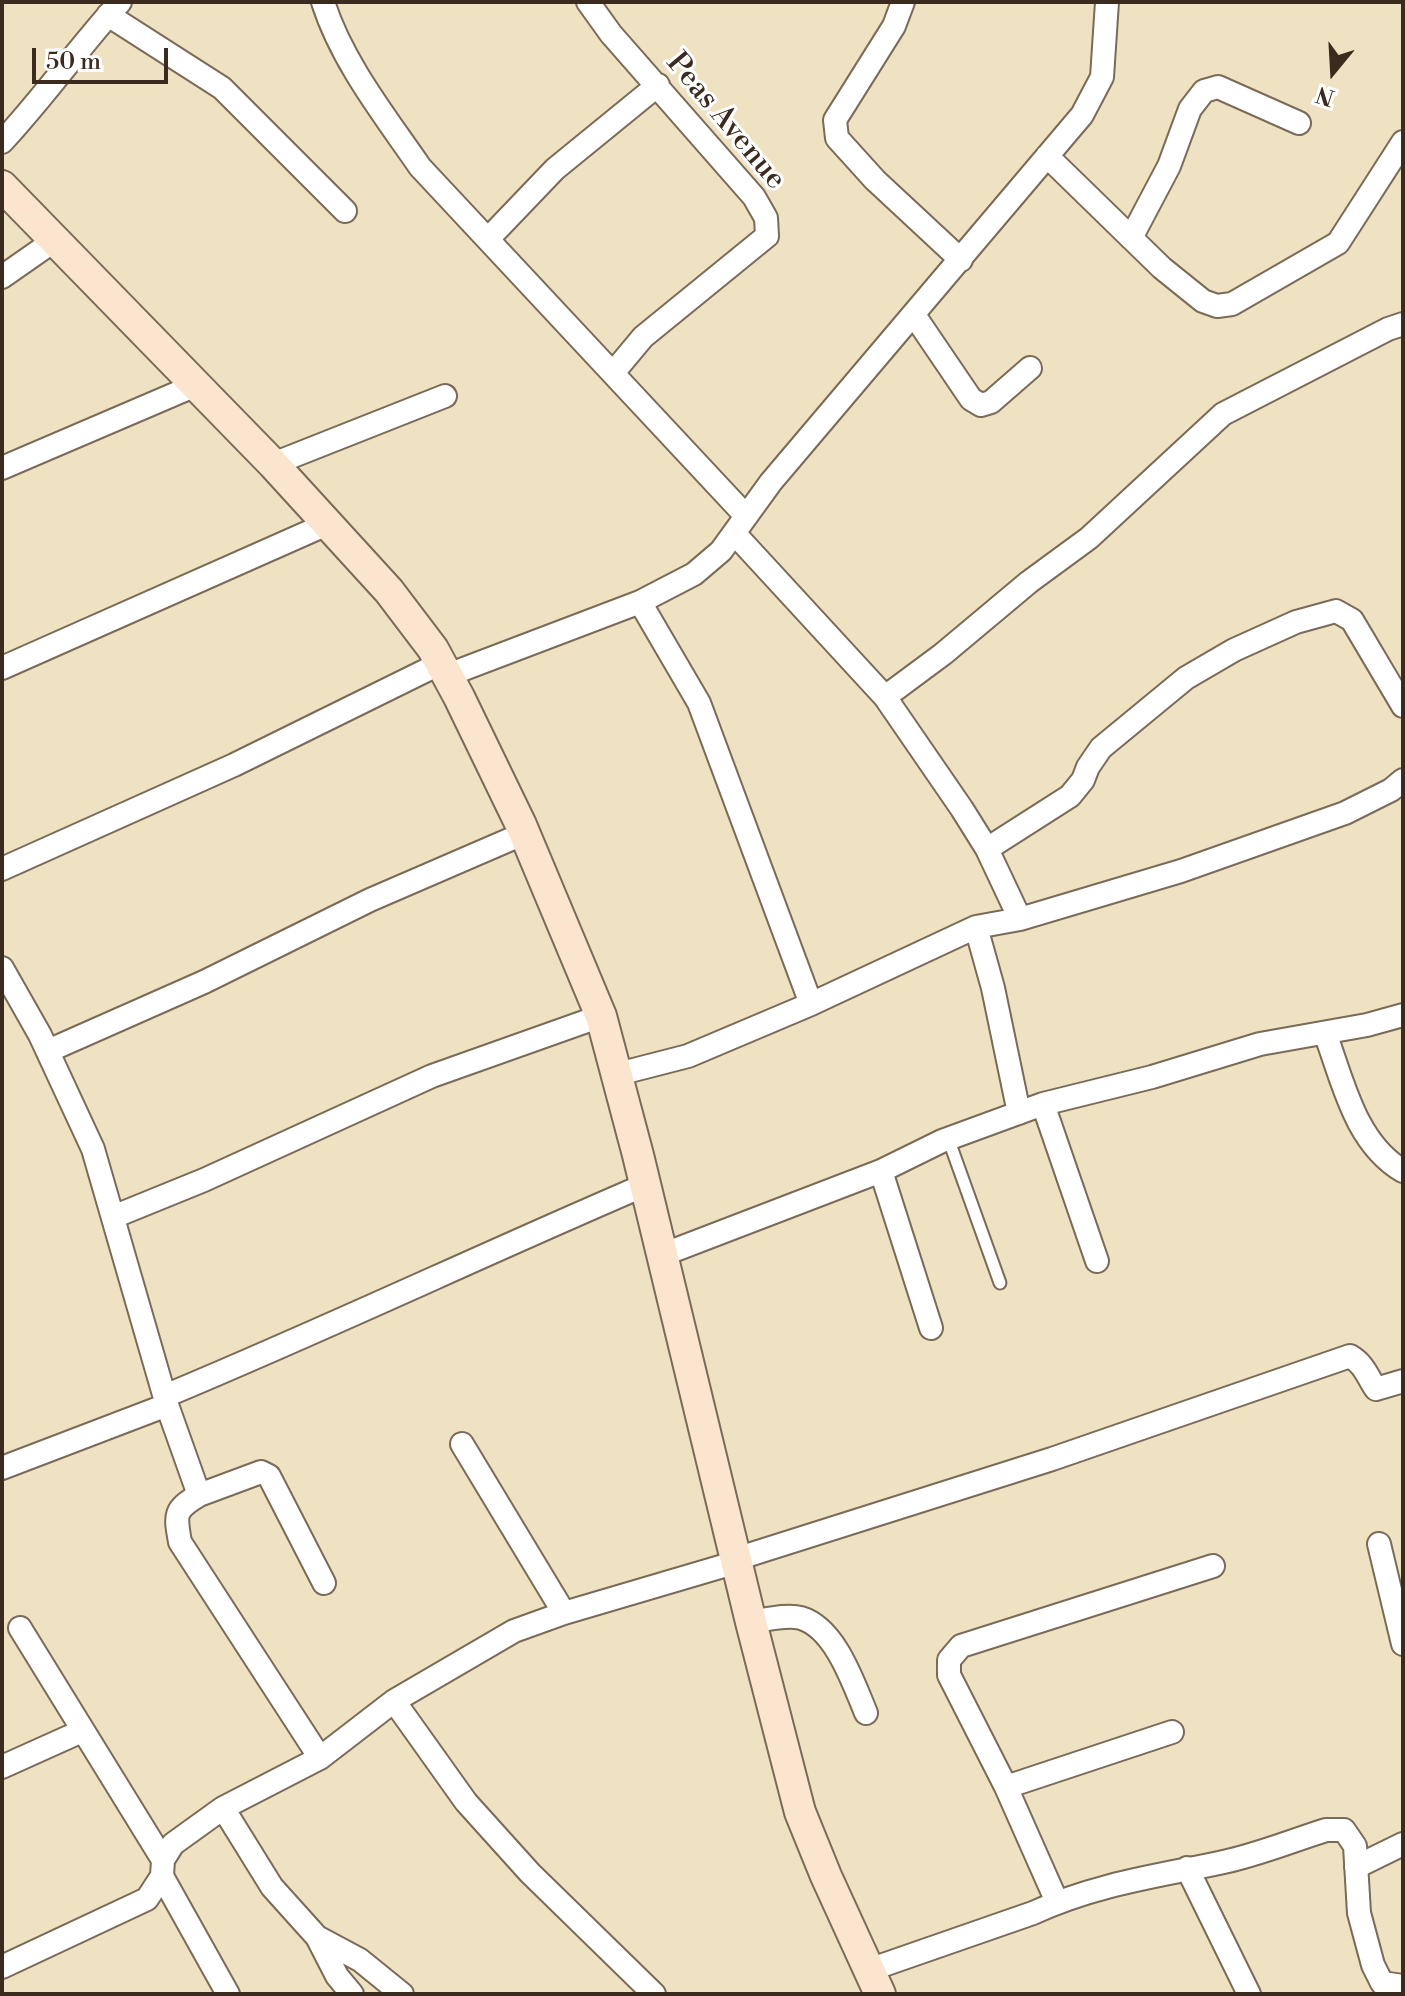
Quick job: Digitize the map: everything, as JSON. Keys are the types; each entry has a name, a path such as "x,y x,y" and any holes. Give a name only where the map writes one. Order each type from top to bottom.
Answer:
{"street":[{"path":"323,2 332,29 386,119 420,167 613,373 885,697 987,849 1020,919"},
{"name":"Peas Avenue","path":"588,2 611,34 754,197 766,218 767,236 643,337 613,373"},
{"path":"903,2 894,26 835,120 837,138 875,180 961,260"},
{"path":"2,869 444,669 640,602 694,574 721,551 781,470 1082,115 1102,77 1107,2"},
{"path":"2,142 35,107 114,8 222,88 345,211"},
{"path":"488,239 555,169 658,85"},
{"path":"1131,238 1169,166 1190,109 1204,91 1218,87 1299,123"},
{"path":"1047,156 1162,268 1203,301 1217,306 1232,304 1338,243 1403,142"},
{"path":"2,186 273,464 389,591 433,649 525,833 601,1016 618,1074 800,1812 875,1982 1057,1902 1151,1875 1221,1863 1326,1830 1344,1830 1355,1846 1359,1913 1373,1965 1390,1987"},
{"path":"2,277 55,240"},
{"path":"914,315 971,399 981,405 991,402 1030,368"},
{"path":"885,697 1089,538 1223,414 1375,335 1403,324"},
{"path":"2,468 196,385"},
{"path":"273,464 445,396"},
{"path":"2,668 327,524"},
{"path":"640,602 699,703 811,1004"},
{"path":"987,849 1070,796 1101,748 1186,678 1234,650 1296,622 1336,611 1352,620 1403,706"},
{"path":"618,1074 688,1056 811,1004 976,927 1020,919 1181,871 1345,813 1391,790 1403,780"},
{"path":"48,1051 204,982 370,900 525,833"},
{"path":"976,927 993,988 1019,1113"},
{"path":"2,968 48,1051 93,1149 166,1400 199,1495"},
{"path":"662,1255 881,1171 948,1138 1043,1104 1152,1077 1260,1044 1367,1025 1403,1015"},
{"path":"113,1217 204,1180 432,1076 601,1016"},
{"path":"1325,1033 1357,1118 1372,1146 1386,1161 1403,1171"},
{"path":"1043,1104 1097,1261"},
{"path":"881,1171 931,1328"},
{"path":"2,1468 166,1400 645,1185"},
{"path":"2,1967 147,1899 173,1844 223,1808 320,1758 394,1701 514,1631 1052,1459 1350,1356 1360,1362 1376,1389 1403,1381"},
{"path":"462,1444 564,1613"},
{"path":"320,1758 180,1542 176,1517 181,1506 199,1495 261,1472 269,1476 324,1583"},
{"path":"1379,1544 1403,1644"},
{"path":"1057,1902 1006,1787 949,1675 949,1660 961,1646 1213,1566"},
{"path":"751,1622 798,1617 822,1628 848,1671 866,1713"},
{"path":"20,1628 162,1868 228,1994"},
{"path":"394,1701 466,1802 530,1873 654,1994"},
{"path":"2,1767 82,1731"},
{"path":"1006,1787 1172,1732"},
{"path":"223,1808 272,1887 317,1937 337,1976 352,1994"},
{"path":"1356,1867 1403,1844"},
{"path":"1187,1868 1249,1994"},
{"path":"317,1937 360,1960 402,1994"}],"lane":[{"path":"948,1138 1000,1283"}]}
